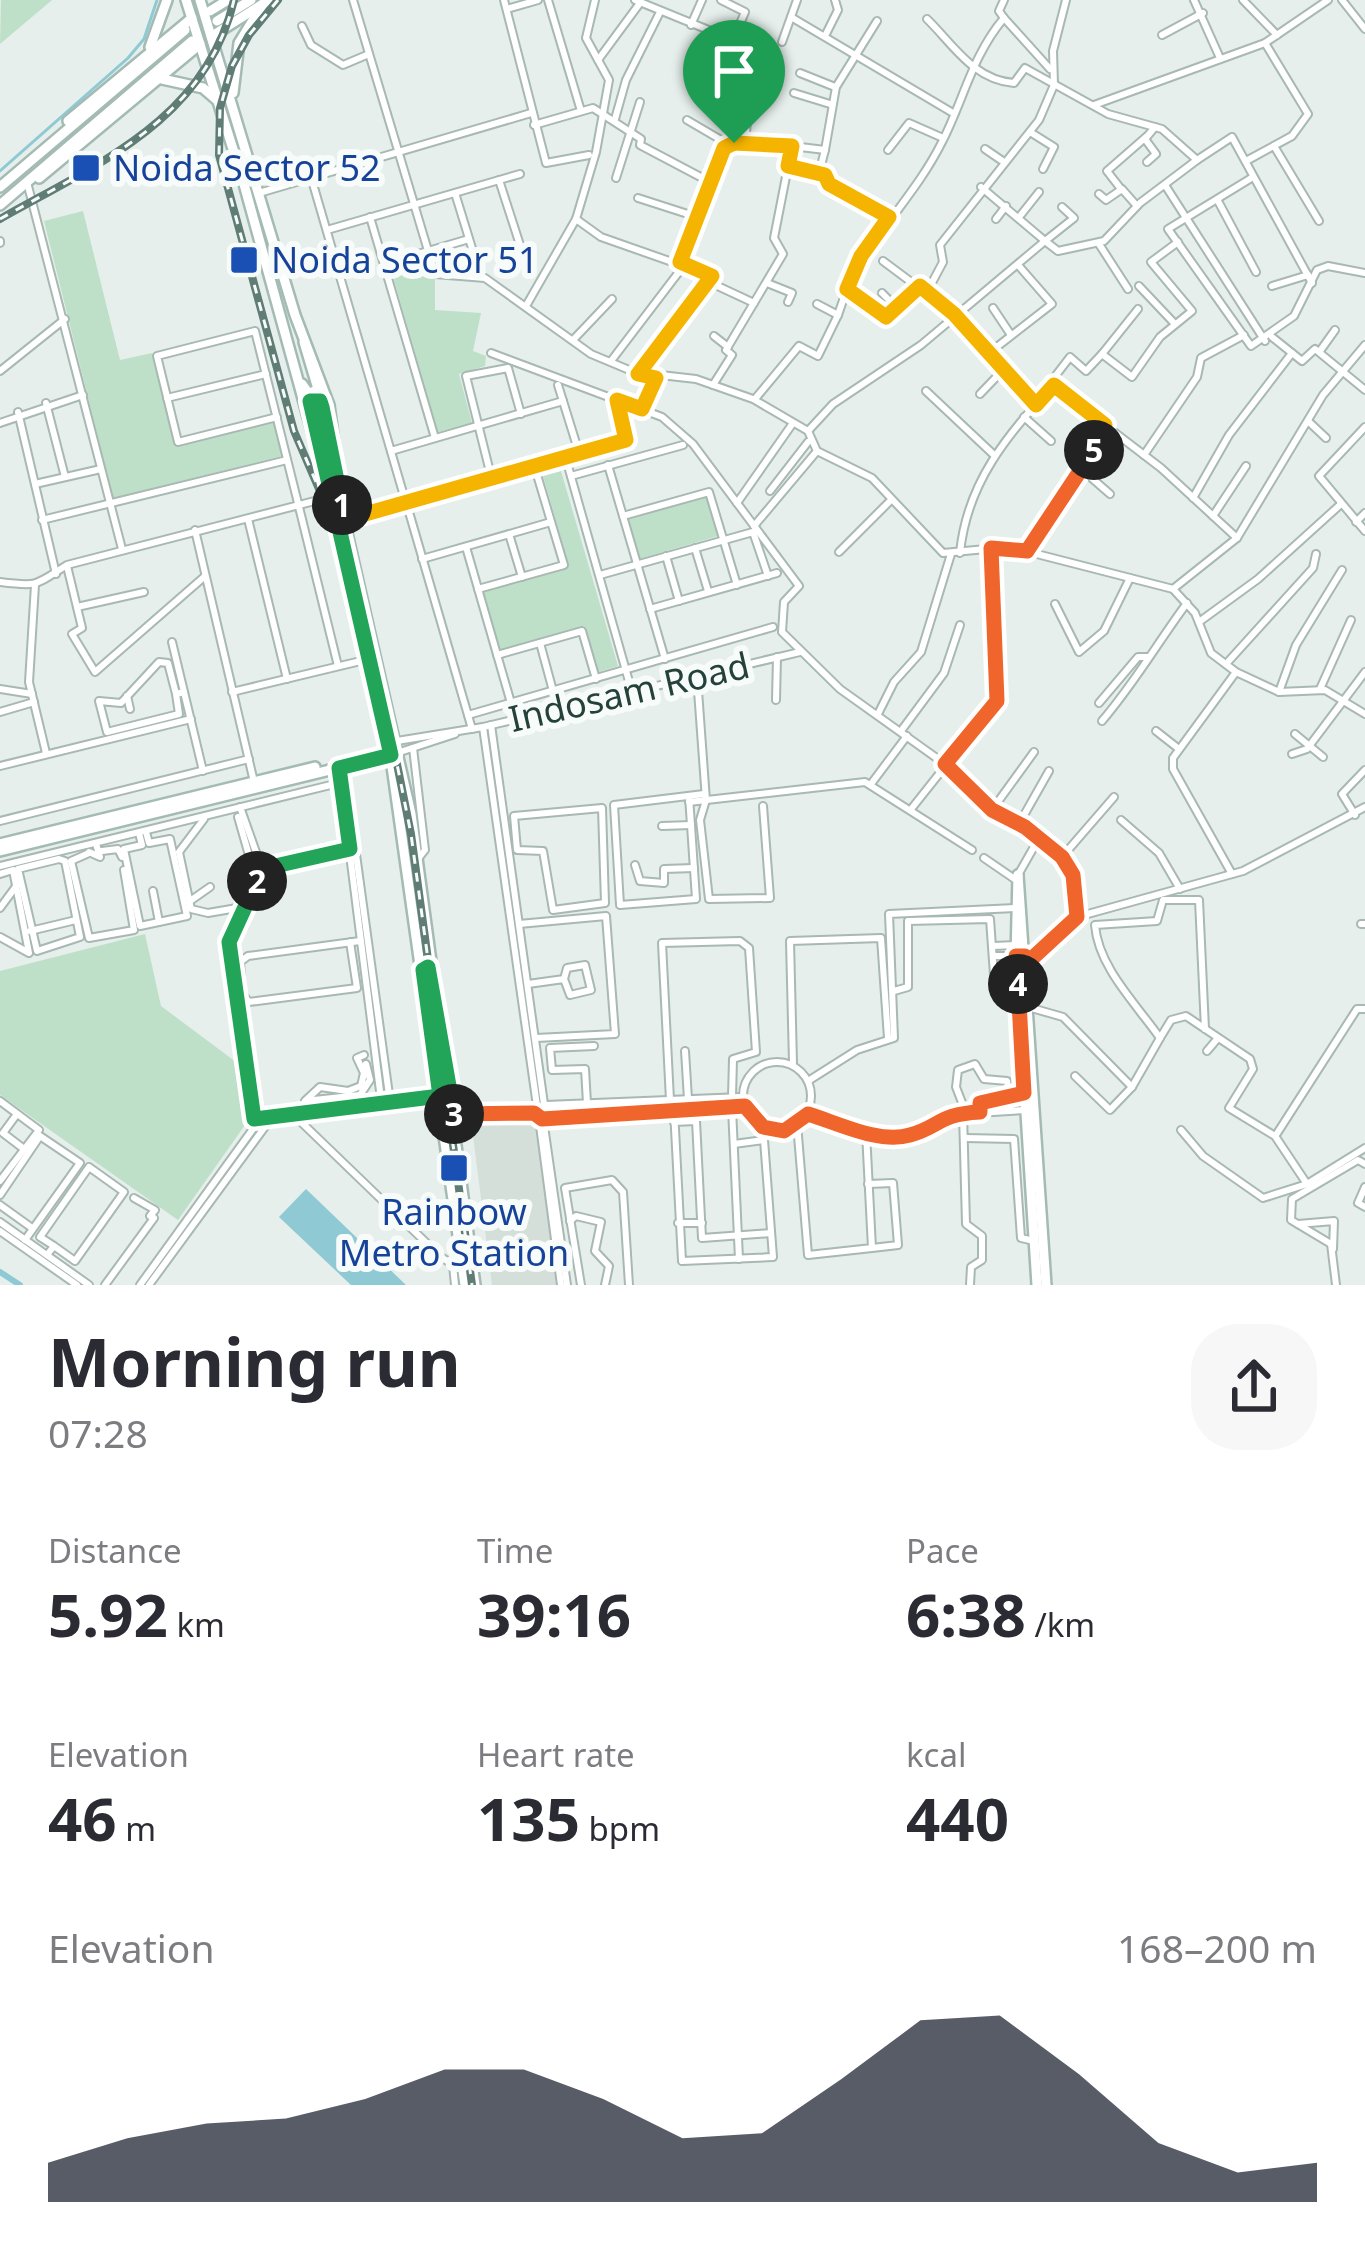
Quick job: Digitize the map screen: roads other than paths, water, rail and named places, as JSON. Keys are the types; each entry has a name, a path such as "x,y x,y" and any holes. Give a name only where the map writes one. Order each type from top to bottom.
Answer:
{"main road":[{"path":"148,52 167,0"},
{"path":"186,0 286,339 395,749 475,1285"},
{"path":"208,11 224,0"},
{"path":"208,11 261,1"},
{"path":"212,36 261,1"},
{"path":"235,113 239,43 261,1"},
{"path":"208,11 318,389 309,394 286,339"},
{"path":"15,174 27,156 191,18"},
{"path":"0,187 184,30"},
{"path":"0,205 160,79 196,42"},
{"path":"27,184 196,42"},
{"path":"160,79 202,88 217,100"},
{"path":"304,336 325,387 344,520 417,860 425,951"},
{"path":"322,473 310,401 320,401 336,468"},
{"path":"4,848 341,767 395,749"},
{"path":"4,848 395,749"},
{"path":"1018,879 1015,908 1028,1006 1046,1285"},
{"path":"1018,879 1024,1093 1037,1285"},
{"path":"428,969 460,1246 458,1268 465,1285"}],"street":[{"path":"353,0 435,274 485,278 611,362 638,374 713,385 754,400 808,431"},
{"path":"538,0 505,4 534,102 534,125 548,166 589,155"},
{"path":"548,0 581,111"},
{"path":"526,306 576,219 602,113 609,80 586,38 595,0"},
{"path":"691,25 702,0"},
{"path":"598,60 637,2 734,40 745,12 721,0"},
{"path":"782,42 796,0"},
{"path":"826,34 838,10 836,0"},
{"path":"1004,0 999,11 1004,19 1051,69"},
{"path":"847,289 886,317 923,289 943,262 940,244 981,187 1030,132 1054,85 1051,69 1066,0"},
{"path":"1194,0 1220,58"},
{"path":"1243,0 1277,35"},
{"path":"1094,105 1265,43 1328,0"},
{"path":"1342,0 1365,29"},
{"path":"615,121 626,80 660,12"},
{"path":"1162,35 1203,13"},
{"path":"791,17 854,50 910,92 953,113"},
{"path":"927,19 972,65 1010,84 1025,68 1094,105 1155,128 1197,160"},
{"path":"754,400 799,346 818,356 861,256 944,139 972,65 1004,19"},
{"path":"819,173 836,87 854,50 877,21"},
{"path":"302,26 311,45 343,65 369,54"},
{"path":"710,46 714,35"},
{"path":"1245,161 1292,136 1309,115 1265,43"},
{"path":"746,144 750,88 763,51"},
{"path":"800,74 836,87"},
{"path":"794,93 830,104"},
{"path":"616,178 640,102"},
{"path":"534,125 581,111 602,113 640,139 640,145 710,182"},
{"path":"259,193 531,113"},
{"path":"687,119 728,144 825,150"},
{"path":"888,150 909,123 944,139"},
{"path":"1137,206 1107,171 1155,128"},
{"path":"1030,132 1054,147 1042,169"},
{"path":"1146,137 1156,154 1147,162"},
{"path":"981,187 1058,250 1099,244 1137,206 1232,137 1312,284"},
{"path":"611,362 682,263 728,144"},
{"path":"728,347 783,254 774,238 792,146"},
{"path":"1274,146 1318,221"},
{"path":"985,149 1004,162"},
{"path":"788,166 819,173 889,217"},
{"path":"326,230 520,174"},
{"path":"311,177 472,729"},
{"path":"1253,177 1168,229 1252,347 1294,316 1315,272 1325,266 1365,273"},
{"path":"500,180 520,245"},
{"path":"27,184 122,549"},
{"path":"1165,185 1268,339 1303,361 1312,349 1319,352 1365,390"},
{"path":"1106,194 1121,189"},
{"path":"1020,216 1039,192"},
{"path":"455,193 479,271"},
{"path":"638,197 698,217"},
{"path":"1219,201 1256,272"},
{"path":"996,219 1006,206"},
{"path":"770,491 808,442 808,431 833,404 921,345 1074,218 1063,207"},
{"path":"370,217 435,438"},
{"path":"576,219 601,236 712,276 638,374"},
{"path":"384,264 469,239"},
{"path":"1102,354 1132,377 1174,323 1192,311 1150,262 1178,242"},
{"path":"1099,244 1128,289"},
{"path":"883,261 954,314 1036,405"},
{"path":"989,352 1052,304 1018,265"},
{"path":"1272,286 1308,275"},
{"path":"709,282 755,304"},
{"path":"767,283 792,293 788,302"},
{"path":"1138,286 1174,323"},
{"path":"881,293 898,309"},
{"path":"573,340 612,298"},
{"path":"818,304 838,315"},
{"path":"993,308 1012,335"},
{"path":"878,714 894,682 921,652 956,553 964,515 994,454 1054,385 1070,357 1086,371 1138,309"},
{"path":"0,371 64,319"},
{"path":"1319,352 1335,330"},
{"path":"277,417 178,442 157,356 255,331 277,417 338,666"},
{"path":"1144,455 1197,376 1201,358 1244,335"},
{"path":"713,385 732,355 714,336"},
{"path":"1173,590 1237,538 1309,422 1365,345"},
{"path":"491,353 662,417 693,444 799,586 784,602 782,632 800,652 945,764 992,810 1062,857 1073,875 1077,917"},
{"path":"1193,498 1229,435 1292,353"},
{"path":"492,480 466,376 508,368 521,413"},
{"path":"980,394 1004,369"},
{"path":"167,398 266,374"},
{"path":"642,409 656,378"},
{"path":"558,385 580,456"},
{"path":"1054,385 1144,455 1237,538"},
{"path":"926,391 994,454"},
{"path":"0,423 18,412 83,395"},
{"path":"344,520 407,508 626,440 617,400"},
{"path":"391,451 563,401"},
{"path":"46,403 64,477"},
{"path":"18,412 56,574"},
{"path":"1024,417 1052,441"},
{"path":"1309,422 1326,438"},
{"path":"736,505 794,423"},
{"path":"1027,551 1105,425"},
{"path":"1365,427 1319,476 1365,532"},
{"path":"808,442 872,478 931,544 956,553 991,548 1027,551 1173,590 1199,622 1211,653 1236,672 1279,692 1320,689 1362,712 1365,701"},
{"path":"571,476 683,445"},
{"path":"754,526 817,451"},
{"path":"566,459 632,692"},
{"path":"42,520 287,460"},
{"path":"608,465 665,659"},
{"path":"1213,516 1246,466"},
{"path":"1079,467 1110,494"},
{"path":"478,589 564,565 536,468"},
{"path":"34,484 100,469"},
{"path":"623,516 710,492 737,585"},
{"path":"0,582 20,588 35,585 67,565 330,497"},
{"path":"839,552 891,500"},
{"path":"1199,622 1258,579 1341,504"},
{"path":"1356,522 1365,513"},
{"path":"248,519 286,679"},
{"path":"422,559 551,522"},
{"path":"195,530 254,782"},
{"path":"600,575 754,532 772,575 650,609"},
{"path":"509,534 522,577"},
{"path":"466,547 511,703"},
{"path":"695,548 709,592"},
{"path":"912,808 997,701 991,548"},
{"path":"1226,664 1313,568 1316,554"},
{"path":"666,556 679,601"},
{"path":"67,565 82,628 72,634 95,672 204,577"},
{"path":"1279,692 1296,645 1342,570"},
{"path":"1055,604 1078,652 1104,631 1130,578"},
{"path":"35,585 33,698 46,754"},
{"path":"77,608 144,592"},
{"path":"1102,721 1148,667 1148,657 1187,603"},
{"path":"1320,689 1351,620"},
{"path":"872,784 944,673 959,625"},
{"path":"468,715 773,627"},
{"path":"497,655 582,631 596,679"},
{"path":"0,766 179,714 172,643"},
{"path":"540,643 553,691"},
{"name":"Indosam Road","path":"395,749 800,652"},
{"path":"1099,703 1139,656 1148,657"},
{"path":"776,700 777,658"},
{"path":"232,692 370,659"},
{"path":"108,735 99,701 121,703 164,660 190,718 203,771"},
{"path":"1232,874 1172,770 1179,749 1236,672"},
{"path":"1292,754 1309,746 1365,672"},
{"path":"697,677 706,797 700,820 710,899 770,898 763,806"},
{"path":"0,689 33,698"},
{"path":"127,696 130,709"},
{"path":"0,712 33,698"},
{"path":"108,735 190,718"},
{"path":"487,726 513,850"},
{"path":"487,726 565,1284 580,1282 565,1195 570,1184 619,1183 629,1285"},
{"path":"1156,731 1179,749"},
{"name":"Indosam Road","path":"395,749 413,748 458,732"},
{"path":"1295,734 1323,757"},
{"path":"413,748 425,850 417,860"},
{"path":"992,810 1034,752"},
{"path":"0,821 249,760"},
{"path":"341,767 386,1106"},
{"path":"993,956 1021,955 1077,917 1232,874 1362,811 1342,790 1365,770"},
{"path":"1019,824 1049,771"},
{"path":"45,859 65,861 78,942 37,951 18,869 34,862 45,859 92,847 142,833 344,782"},
{"path":"689,800 696,899 620,905 616,901 614,805 872,784 972,850"},
{"path":"1062,857 1114,797"},
{"path":"145,1285 260,1124 229,942 262,869 240,807"},
{"path":"513,850 543,851 553,910 604,903 602,808 514,816 513,850 519,924 541,1111"},
{"path":"205,817 179,852 191,909 208,913 237,908 254,873 238,818"},
{"path":"1121,820 1159,853 1180,890"},
{"path":"662,826 691,825"},
{"path":"142,833 146,844"},
{"path":"984,858 1018,879 1039,838"},
{"path":"170,839 187,916 140,926 124,849 146,844 170,839"},
{"path":"92,847 121,852 135,928 92,938 71,862 92,847"},
{"path":"4,848 14,862"},
{"path":"262,869 353,848"},
{"path":"353,848 361,940 372,995 370,1076 364,1090 338,1100 304,1100 320,1087 361,1085 368,1060"},
{"path":"0,870 14,862 34,862"},
{"path":"635,865 640,881 664,883 664,869 694,868"},
{"path":"0,870 13,870 28,953 0,937"},
{"path":"0,908 17,886"},
{"path":"190,901 210,887"},
{"path":"153,891 159,922"},
{"path":"1160,1038 1096,944 1095,926 1157,921 1163,900 1195,898 1202,906 1205,1029"},
{"path":"808,1081 857,1050 895,1034 889,914 1015,908"},
{"path":"519,924 606,916 616,1034 535,1038"},
{"path":"894,991 908,986 906,921 988,918 994,975"},
{"path":"30,931 76,920"},
{"path":"763,1127 784,1131 808,1114 808,1081 793,1064 790,941 880,938 888,1040"},
{"path":"350,942 357,988 249,1002 242,994 240,962 248,956 361,940"},
{"path":"670,1100 662,943 740,941 749,948 756,1052 733,1059 732,1097"},
{"path":"993,946 1021,955"},
{"path":"585,965 591,990 570,995 564,979 567,968 585,965"},
{"path":"528,984 564,979"},
{"path":"1028,1006 1063,1017 1132,1087"},
{"path":"1275,1136 1358,1009 1365,1009"},
{"path":"1075,1076 1110,1110 1132,1087 1171,1021 1186,1016 1253,1064 1229,1104 1231,1112 1275,1136 1307,1184"},
{"path":"1208,1051 1218,1037"},
{"path":"552,1070 550,1048 593,1046"},
{"path":"685,1051 688,1099"},
{"path":"368,1060 386,1106"},
{"path":"744,1102 746,1081 760,1066 793,1064"},
{"path":"970,1285 971,1267 982,1260 982,1236 966,1224 964,1113 956,1087 958,1070 975,1064 984,1079 1007,1081 1009,1094"},
{"path":"539,1072 585,1069 587,1103"},
{"path":"338,1089 338,1100"},
{"path":"980,1112 980,1103 1024,1093"},
{"path":"541,1111 587,1103 732,1097 744,1102 763,1127 773,1256 682,1261 674,1110"},
{"path":"260,1124 440,1099"},
{"path":"0,1101 39,1130 0,1181"},
{"path":"638,1101 639,1112"},
{"path":"452,1112 639,1112 732,1108 744,1102"},
{"path":"260,1124 386,1106"},
{"path":"732,1108 739,1259"},
{"path":"808,1114 866,1132 906,1136 944,1115 1025,1110"},
{"path":"17,1114 3,1133 24,1150"},
{"path":"300,1121 458,1268 455,1285"},
{"path":"674,1122 697,1121 702,1238 771,1233"},
{"path":"797,1124 808,1255 898,1245 893,1183 868,1184"},
{"path":"1181,1130 1203,1156 1263,1198 1307,1184 1365,1148"},
{"path":"866,1132 872,1248"},
{"path":"0,1195 40,1136 80,1163 25,1240"},
{"path":"965,1138 1014,1139 1021,1238 1034,1241"},
{"path":"734,1144 764,1140"},
{"path":"1333,1249 1298,1224 1288,1208 1292,1199 1358,1160 1365,1163"},
{"path":"88,1167 124,1192 75,1261 58,1249 40,1237 88,1167"},
{"path":"1365,1187 1358,1203 1365,1207"},
{"path":"106,1285 154,1218 150,1216 155,1210 134,1198"},
{"path":"0,1205 32,1228"},
{"path":"570,1221 576,1216 601,1222 595,1251 608,1266 605,1285"},
{"path":"1298,1224 1334,1221 1336,1285"},
{"path":"0,1222 89,1285"},
{"path":"678,1223 702,1222"},
{"path":"0,1232 76,1285"},
{"path":"441,1257 460,1246"},
{"path":"51,1258 58,1249"}],"water":[{"path":"306,1189 406,1285 351,1285 279,1217"}],"waterway":[{"path":"0,171 128,58 144,39 157,0"},
{"path":"0,1272 20,1285"}],"railway":[{"path":"0,219 109,157 173,108 220,42 234,0"},
{"path":"278,0 249,35 232,66 220,108 219,155 294,431 351,563 377,664 411,834 472,1285"}],"place":[{"name":"Noida Sector 52","path":"86,168"},
{"name":"Noida Sector 51","path":"244,260"},
{"name":"Rainbow Metro Station","path":"454,1168"}]}
